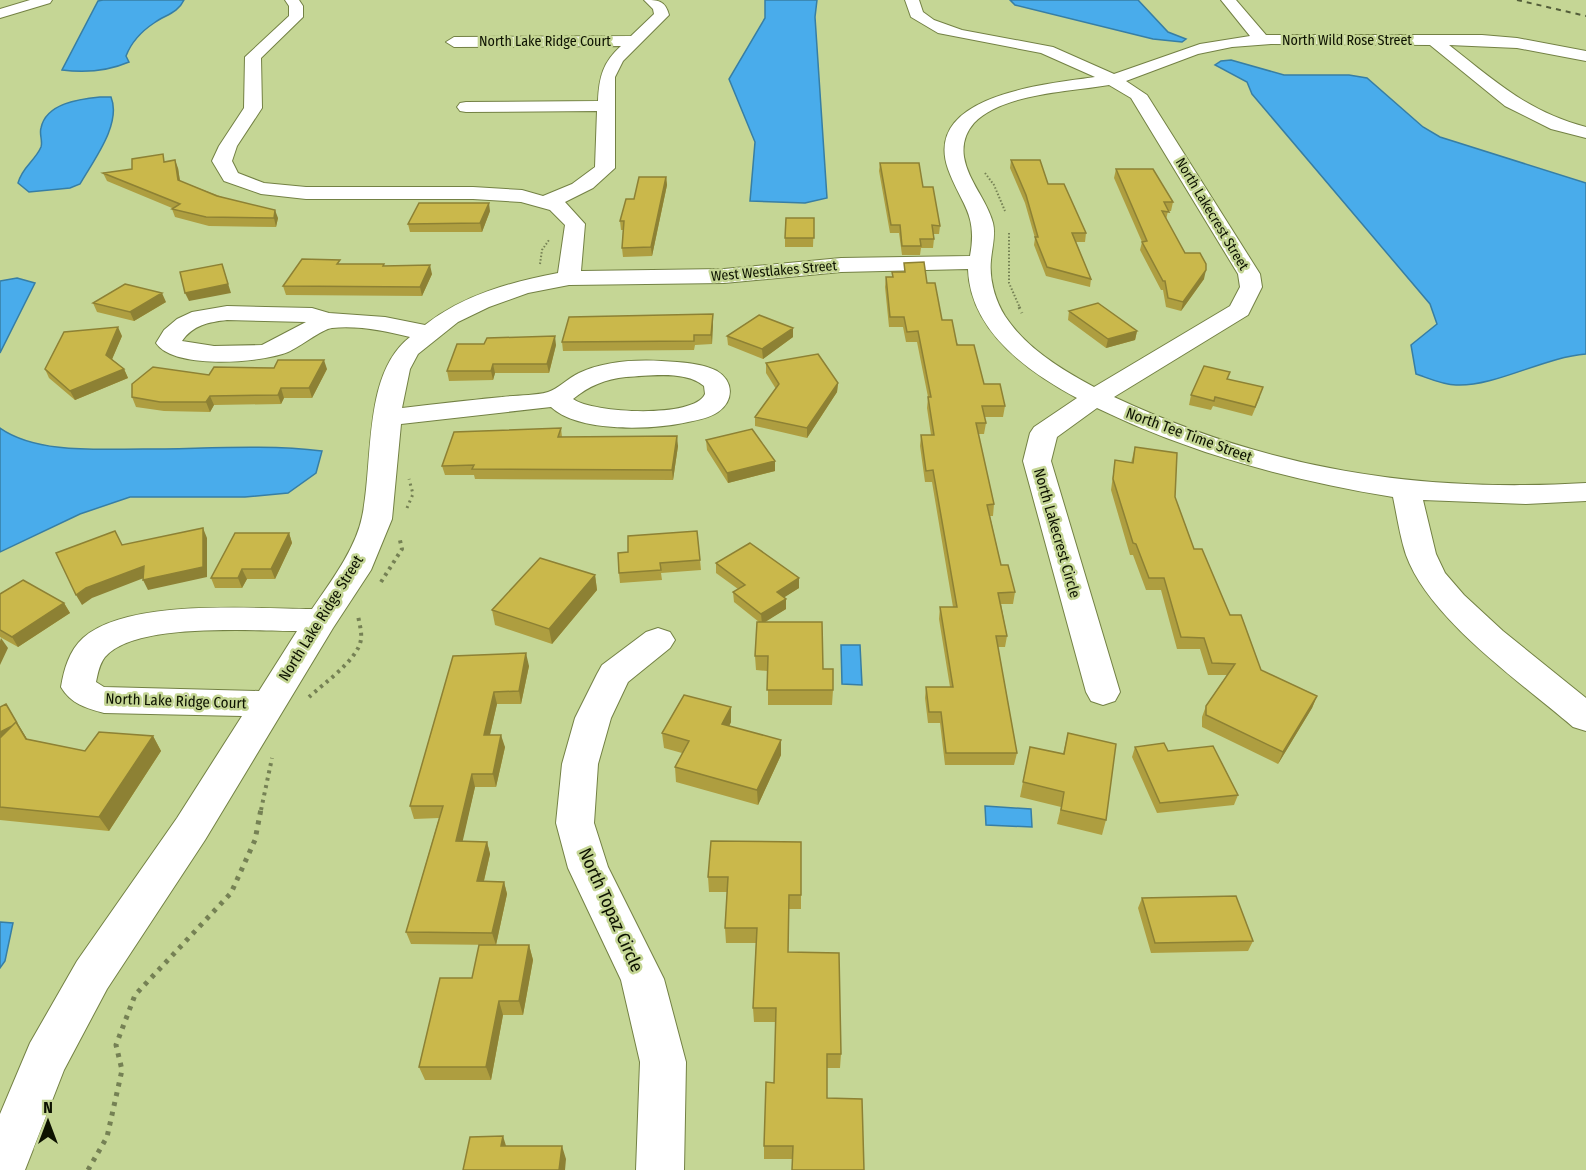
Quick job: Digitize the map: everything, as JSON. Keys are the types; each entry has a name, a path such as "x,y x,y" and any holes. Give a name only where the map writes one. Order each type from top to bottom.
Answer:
{"street":[{"path":"0,14 45,0"},
{"path":"292,0 296,6 296,17 253,57 251,66 253,108 228,146 222,161 230,176 267,190 305,193 493,194 535,197 548,201 570,216 575,225 555,281"},
{"path":"548,201 575,192 593,180 605,168 607,76 616,59 662,15 660,7 651,0"},
{"path":"912,0 916,14 939,30 1046,50 1112,80"},
{"path":"1227,0 1263,40"},
{"name":"North Wild Rose Street","path":"1112,80 1209,46 1263,40 1434,40 1517,43 1586,56"},
{"path":"1434,40 1511,102 1557,124 1586,133"},
{"name":"North Lake Ridge Court","path":"454,42 636,41"},
{"name":"North Tee Time Street","path":"1112,80 1010,98 970,116 958,130 952,143 953,159 984,227 979,268 986,303 996,321 1018,347 1040,366 1096,399 1139,420 1211,446 1269,463 1406,489 1460,494 1557,495 1586,492"},
{"name":"North Lakecrest Street","path":"1096,399 1112,386 1229,319 1240,310 1251,287 1249,274 1145,104 1138,95 1112,80"},
{"path":"465,107 607,106"},
{"name":"West Westlakes Street","path":"555,281 724,276 841,265 979,268"},
{"name":"North Lake Ridge Street","path":"1,1170 45,1059 92,975 190,829 321,620 355,570 376,519 391,391 397,369 408,350 426,333 450,317 481,302 522,287 555,281"},
{"path":"325,320 279,346 263,352 198,352 180,350 168,343 181,325 215,314 312,315 325,320 385,324 426,333"},
{"path":"388,417 557,399 575,383 606,370 690,371 707,376 715,382 718,389 717,399 707,408 673,418 598,416 572,411 557,399"},
{"name":"North Lakecrest Circle","path":"1096,399 1061,419 1044,433 1037,461 1103,692"},
{"path":"1406,489 1420,554 1432,577 1453,603 1491,639 1586,718"},
{"name":"North Lake Ridge Court","path":"268,704 104,700 90,696 78,687 78,671 91,651 115,633 142,624 171,621 321,620"},
{"name":"North Topaz Circle","path":"658,640 614,674 593,718 580,764 574,824 588,868 642,979 663,1062 660,1170"}],"path":[{"path":"549,241 542,250 540,266 555,281"},
{"path":"979,268 1010,274"},
{"path":"405,471 414,488 412,500 406,509"},
{"path":"375,589 387,576 402,549 398,532"},
{"path":"302,703 342,667 360,644 361,632 357,617 360,610"},
{"path":"88,1170 107,1137 122,1070 116,1045 135,995 231,892 255,840 274,748"}],"water":[{"path":"184,0 175,11 154,23 137,38 126,56 129,62 96,71 62,70 98,1"},
{"path":"765,0 817,0 815,17 827,198 805,203 750,201 755,142 729,79 765,18"},
{"path":"1010,0 1138,0 1168,32 1186,39 1182,42 1153,39 1015,5"},
{"path":"1231,60 1284,75 1349,75 1367,78 1423,127 1440,137 1586,183 1586,354 1553,360 1503,377 1471,384 1446,384 1416,374 1411,345 1437,324 1430,304 1252,94 1247,82 1215,65 1221,61"},
{"path":"111,97 113,119 104,142 80,184 70,188 29,192 18,183 22,173 41,147 41,128 50,113 65,104"},
{"path":"17,278 35,283 0,353 0,281"},
{"path":"0,428 32,442 69,448 255,447 322,451 316,473 288,493 245,497 130,497 80,514 0,552"},
{"path":"841,645 860,645 862,685 842,684"},
{"path":"985,806 1031,809 1032,827 986,825"},
{"path":"0,922 13,923 5,961 0,968"}],"building":[{"path":"163,154 164,162 175,160 178,180 217,196 275,210 274,218 206,217 172,209 180,204 103,173 132,169 132,159"},
{"path":"1011,160 1040,160 1048,184 1064,184 1086,233 1072,233 1091,279 1047,267 1035,237 1038,237 1026,195"},
{"path":"880,163 919,163 923,187 933,187 940,226 932,225 934,239 920,239 921,246 902,246 900,225 891,225"},
{"path":"1116,169 1153,169 1173,202 1164,202 1169,212 1162,211 1185,253 1200,253 1206,264 1206,270 1183,302 1168,298 1165,281 1142,242 1147,241"},
{"path":"639,177 666,177 651,247 622,248 624,221 620,221 626,199 634,199"},
{"path":"419,203 489,203 480,223 408,224"},
{"path":"786,218 814,218 814,238 785,238"},
{"path":"302,259 340,260 337,264 430,265 420,287 283,286"},
{"path":"924,262 927,283 935,283 942,320 952,320 957,345 974,345 984,384 1000,384 1005,406 982,406 986,423 976,423 994,504 987,505 1001,565 1008,565 1015,592 998,593 1007,636 996,636 1017,753 946,753 941,712 929,712 926,687 953,687 940,607 957,607 933,470 926,471 921,435 934,435 928,397 931,397 918,331 907,332 904,317 890,317 886,277 893,277 892,272 905,272 904,263"},
{"path":"222,264 228,284 185,293 180,272"},
{"path":"125,284 162,293 130,312 93,303"},
{"path":"1098,303 1137,331 1108,339 1069,311"},
{"path":"713,314 711,335 694,335 694,341 562,342 569,317"},
{"path":"759,315 793,328 762,349 727,336"},
{"path":"118,327 106,355 124,369 70,391 45,369 64,332"},
{"path":"555,336 547,364 493,364 491,371 447,371 457,344 484,344 487,338"},
{"path":"818,354 838,383 807,428 755,417 779,384 766,363"},
{"path":"278,360 324,360 309,388 281,388 278,395 210,396 206,402 160,402 132,397 132,384 153,367 209,375 214,367 274,368"},
{"path":"1204,366 1230,372 1227,379 1263,387 1255,407 1215,397 1214,401 1191,395"},
{"path":"561,428 558,437 677,436 672,470 472,469 474,465 442,466 454,432"},
{"path":"752,429 775,461 727,473 706,440"},
{"path":"1135,447 1177,453 1175,497 1194,549 1202,549 1230,615 1241,615 1261,670 1317,696 1283,752 1206,715 1206,706 1235,664 1212,663 1204,638 1181,637 1164,578 1149,578 1136,544 1133,543 1113,479 1115,460 1133,463"},
{"path":"203,528 203,567 143,580 144,566 86,588 76,595 56,553 115,531 122,545"},
{"path":"697,531 700,560 660,563 661,570 619,573 618,553 628,552 628,536"},
{"path":"235,533 289,533 271,569 242,569 238,578 211,578"},
{"path":"750,543 799,578 777,592 786,599 761,614 733,592 745,585 716,563"},
{"path":"540,558 595,575 549,629 492,610"},
{"path":"23,580 64,603 12,637 0,630 0,594"},
{"path":"757,622 822,622 823,669 833,669 833,690 767,690 768,656 755,656"},
{"path":"526,653 519,691 494,692 484,735 501,735 493,774 472,774 456,841 487,842 477,881 504,882 492,933 406,932 443,806 410,806 453,656"},
{"path":"684,695 731,707 722,724 781,740 757,790 675,767 689,741 662,733"},
{"path":"6,704 17,723 0,732 0,707"},
{"path":"16,722 26,739 85,751 99,732 153,736 99,817 0,807 0,738"},
{"path":"1068,733 1116,744 1106,820 1061,810 1064,792 1023,782 1030,747 1064,754"},
{"path":"1164,743 1168,751 1213,746 1238,795 1160,803 1135,747"},
{"path":"711,841 801,842 801,895 789,895 788,952 839,953 841,1054 827,1054 827,1098 862,1099 864,1170 792,1170 793,1146 764,1146 766,1082 774,1083 776,1008 753,1008 757,928 725,928 728,877 708,877"},
{"path":"1236,896 1253,941 1155,943 1142,898"},
{"path":"479,945 529,945 519,1001 499,1001 486,1067 419,1067 440,978 472,978"},
{"path":"503,1136 501,1146 562,1146 559,1170 463,1170 470,1137"}],"railway":[{"path":"1517,0 1586,16"}]}
